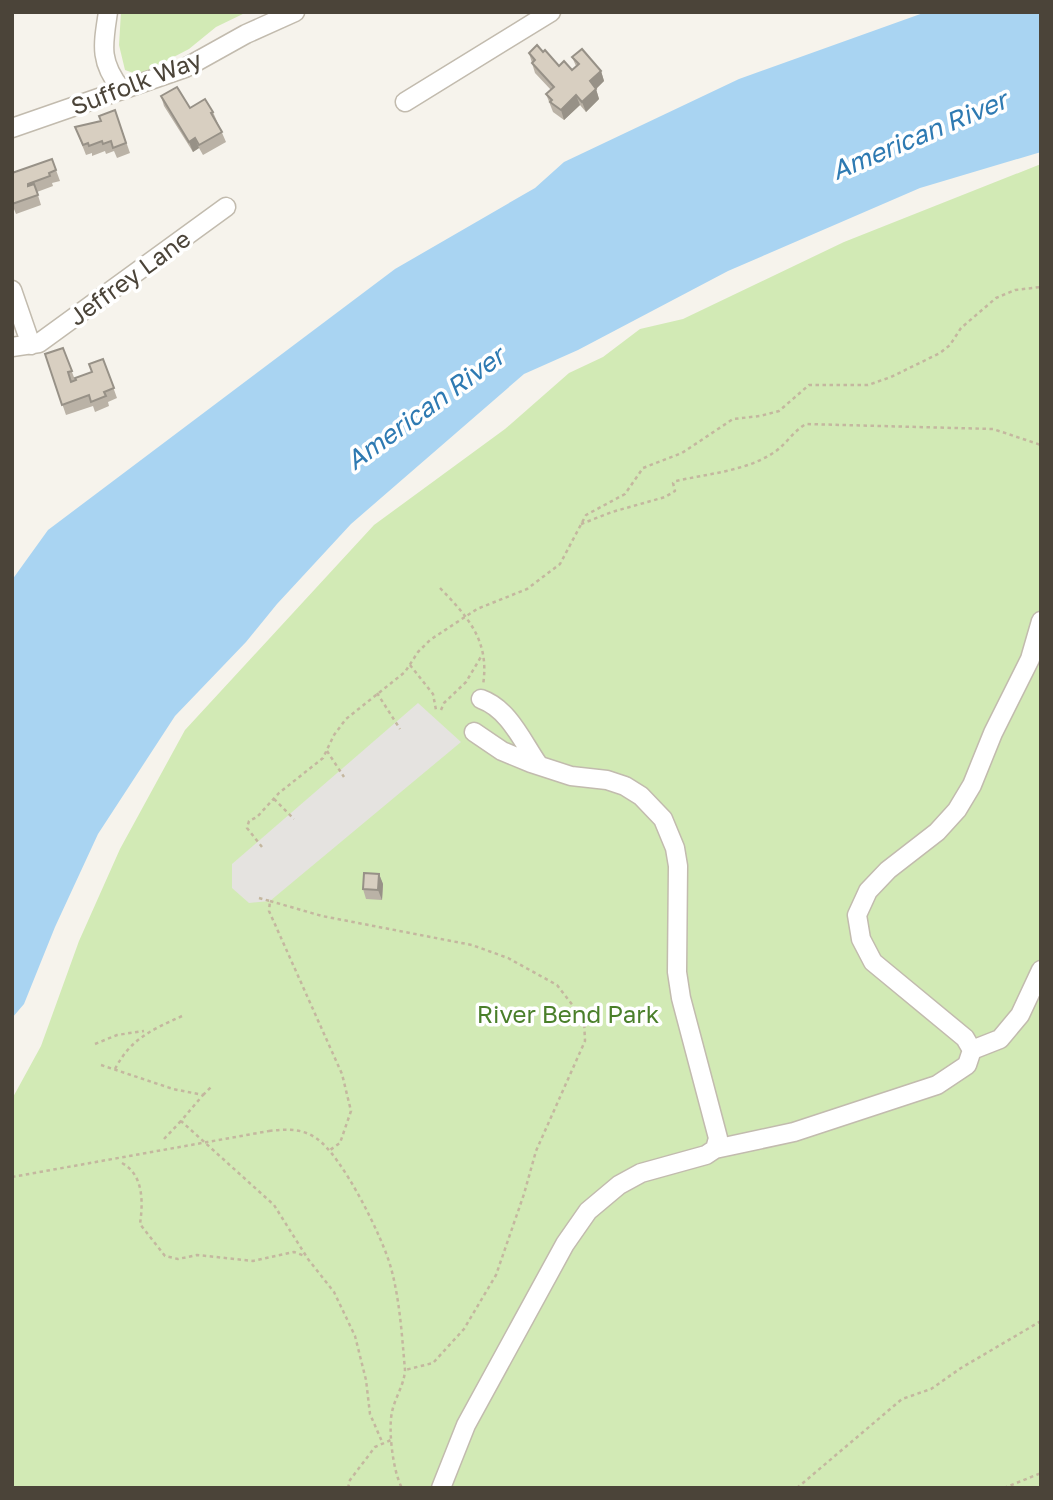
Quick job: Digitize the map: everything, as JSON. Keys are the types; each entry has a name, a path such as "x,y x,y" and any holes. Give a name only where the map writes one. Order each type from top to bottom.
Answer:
{"street":[{"path":"108,12 104,53 108,72 121,89"},
{"name":"Suffolk Way","path":"12,128 185,68 246,34 295,12"},
{"path":"405,102 551,12"},
{"name":"Jeffrey Lane","path":"31,345 39,343 226,207"},
{"path":"12,290 31,345 12,346"},
{"path":"441,1488 466,1425 565,1244 588,1211 619,1185 641,1173 706,1155 715,1149 794,1132 928,1088 967,1065 972,1050 965,1038 873,962 861,939 858,915 868,891 888,870 937,832 957,810 972,785 993,733 1030,659 1041,621"},
{"path":"481,699 492,703 501,711 538,764"},
{"path":"474,732 502,751 570,776 607,780 625,786 651,804 669,830 678,866 677,972 693,1050 718,1132 715,1149"},
{"path":"972,1050 1000,1040 1020,1015 1041,970"}],"path":[{"path":"262,847 247,828 249,821 257,817 279,793 323,758 334,735 346,719 405,672 430,640 478,609 527,589 560,564 586,515 625,494 643,468 682,453 733,419 779,411 809,385 867,385 891,377 940,353 950,345 961,328 996,298 1016,290 1041,287"},
{"path":"581,524 665,497 676,491 673,484 676,481 713,475 771,455 794,431 806,424 993,429 1041,445"},
{"path":"440,588 467,617 477,633 484,679 481,699"},
{"path":"410,665 433,694 438,710 466,682 482,655"},
{"path":"377,693 400,729"},
{"path":"327,751 344,777"},
{"path":"274,799 294,819"},
{"path":"259,898 322,916 472,945 508,958 557,985 584,1020 586,1041 536,1151 496,1275 464,1329 433,1363 405,1370"},
{"path":"270,901 269,911 342,1074 351,1111 340,1143 330,1151"},
{"path":"95,1044 117,1035 148,1031 182,1016"},
{"path":"115,1069 123,1053 148,1031"},
{"path":"101,1065 173,1089 203,1095"},
{"path":"164,1139 212,1086"},
{"path":"181,1121 274,1205 305,1256 334,1292 348,1318 366,1380 370,1414 383,1444"},
{"path":"12,1177 269,1131 287,1129 307,1133 319,1140 342,1168 381,1239 391,1269 405,1370 403,1384 392,1410 391,1440 398,1482 402,1488"},
{"path":"122,1163 134,1171 138,1182 143,1206 140,1224 165,1256 178,1259 197,1255 253,1261 294,1252 305,1256"},
{"path":"797,1488 902,1399 930,1389 1041,1321"},
{"path":"348,1488 350,1479 375,1447 391,1440"},
{"path":"1004,1488 1041,1473"}],"green space":[{"path":"121,12 247,12 216,27 189,49 139,75 125,70 119,45"},
{"name":"River Bend Park","path":"1041,164 1041,1488 12,1488 12,1099 41,1046 79,941 120,849 185,730 374,525 505,429 569,373 603,357 640,329 683,319 844,242"}],"shaded area":[{"path":"418,703 461,742 270,901 249,903 232,888 232,864"}],"water":[{"name":"American River","path":"926,12 1041,12 1041,152 920,188 728,271 578,350 524,374 351,524 277,604 246,642 175,716 98,834 55,927 24,1004 12,1018 12,580 48,530 395,269 535,188 564,162 739,79"}],"building":[{"path":"537,45 559,66 564,61 572,70 579,64 572,57 582,49 601,71 590,81 596,89 582,102 576,95 561,110 550,102 552,100 546,94 554,87 532,63 535,60 529,53"},
{"path":"177,87 190,108 205,99 222,132 199,145 195,138 189,142 161,96"},
{"path":"115,110 126,143 113,148 111,141 83,145 75,127 101,121 99,116"},
{"path":"52,159 56,170 49,173 50,176 28,184 34,184 38,195 12,204 12,173"},
{"path":"63,348 72,371 68,372 71,382 92,372 89,364 103,359 114,388 104,392 106,396 91,402 89,395 62,405 45,354"},
{"path":"364,873 379,874 378,890 363,889"}]}
